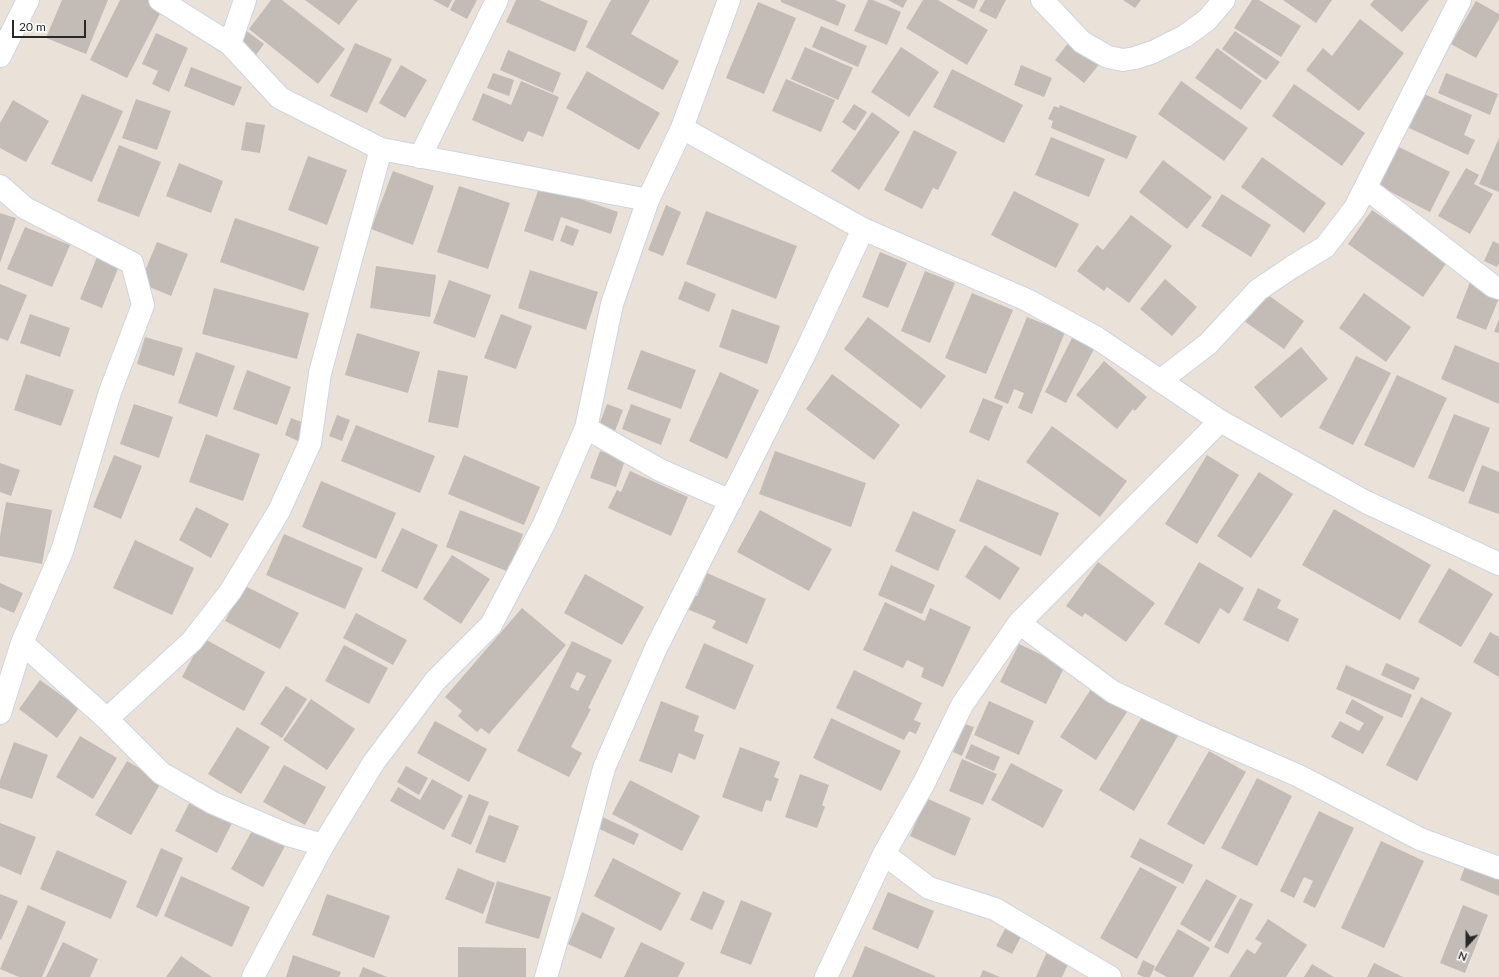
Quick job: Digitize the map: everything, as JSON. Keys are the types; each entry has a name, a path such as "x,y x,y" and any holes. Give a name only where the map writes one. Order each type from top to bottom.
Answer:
{"street":[{"path":"0,56 28,0"},
{"path":"160,0 230,44 280,98 381,149 648,200"},
{"path":"230,44 246,0"},
{"path":"420,157 497,0"},
{"path":"252,977 323,845 374,762 435,680 491,625 544,524 586,428 612,304 648,200 682,128 729,0"},
{"path":"1042,0 1082,42 1108,57 1123,60 1153,52 1185,36 1207,20 1224,0"},
{"path":"1161,380 1208,344 1258,290 1325,247 1355,208 1366,188 1460,0"},
{"path":"682,128 863,229 1027,300 1097,338 1161,380 1220,422 1366,502 1499,564"},
{"path":"107,720 192,641 230,592 279,511 310,443 320,373 381,149"},
{"path":"0,186 24,208 132,264 143,305 110,392 62,551 22,643 0,712"},
{"path":"1366,188 1493,286 1499,288"},
{"path":"546,977 575,877 604,768 656,648 808,349 863,229"},
{"path":"826,977 884,854 924,783 962,705 1019,623 1220,422"},
{"path":"586,428 660,470 731,501"},
{"path":"1019,623 1113,692 1192,730 1299,776 1420,839 1499,868"},
{"path":"22,643 107,720 161,773 213,803 288,835 323,845"},
{"path":"884,854 929,888 995,909 1110,977"}],"building":[{"path":"62,0 108,0 86,54 46,38"},
{"path":"120,0 151,0 164,6 127,78 90,60"},
{"path":"271,0 282,0 345,49 318,84 249,29"},
{"path":"305,0 358,0 339,25"},
{"path":"433,0 452,0 448,8"},
{"path":"455,0 477,0 467,19 450,10"},
{"path":"516,0 539,0 588,21 575,52 506,22"},
{"path":"611,0 650,0 631,34 679,61 663,90 586,47"},
{"path":"781,0 835,0 846,5 838,26 781,2"},
{"path":"868,0 873,0 901,12 887,45 854,31"},
{"path":"888,0 907,0 903,8"},
{"path":"923,0 938,0 988,30 967,65 906,28"},
{"path":"956,0 978,0 974,9"},
{"path":"985,0 1006,0 996,19 979,11"},
{"path":"1123,0 1141,0 1135,8"},
{"path":"1252,0 1259,0 1301,26 1281,57 1234,28"},
{"path":"1283,0 1332,0 1316,23"},
{"path":"1374,0 1429,0 1402,32 1370,5"},
{"path":"1476,1 1499,14 1499,19 1476,58 1451,44"},
{"path":"758,2 796,18 764,94 726,78"},
{"path":"1360,19 1404,53 1359,111 1306,70 1323,48 1332,56"},
{"path":"821,26 867,46 858,67 812,47"},
{"path":"244,29 264,44 253,59 233,44"},
{"path":"1235,31 1280,62 1266,80 1222,49"},
{"path":"156,33 188,48 169,92 152,84 158,71 142,64"},
{"path":"1073,37 1102,61 1084,83 1055,60"},
{"path":"355,43 392,59 367,113 330,96"},
{"path":"805,47 853,68 838,100 791,79"},
{"path":"901,47 939,72 909,117 871,92"},
{"path":"1217,48 1262,81 1241,110 1195,78"},
{"path":"508,50 561,73 553,93 500,70"},
{"path":"401,65 427,80 405,118 379,103"},
{"path":"1021,65 1052,78 1044,97 1014,85"},
{"path":"191,67 242,87 234,106 184,86"},
{"path":"952,69 1023,105 1004,143 933,107"},
{"path":"587,71 660,113 639,150 566,108"},
{"path":"493,73 514,80 509,96 487,88"},
{"path":"1446,73 1498,94 1490,115 1438,93"},
{"path":"786,79 835,100 821,132 772,111"},
{"path":"521,81 559,97 543,137 528,131 523,142 472,120 483,93 511,105"},
{"path":"1181,81 1248,128 1224,161 1158,114"},
{"path":"1294,84 1365,133 1342,166 1272,116"},
{"path":"82,94 123,111 92,182 51,164"},
{"path":"1424,94 1472,115 1464,135 1475,140 1468,155 1409,128"},
{"path":"136,99 171,111 157,150 122,138"},
{"path":"13,100 49,121 26,162 0,148 0,123"},
{"path":"854,104 867,112 855,131 842,122"},
{"path":"1060,105 1137,136 1127,159 1051,128 1053,121 1048,119 1054,106 1059,108"},
{"path":"872,112 900,132 859,190 831,171"},
{"path":"246,122 265,125 260,153 241,150"},
{"path":"914,130 957,152 938,190 933,188 922,209 884,190"},
{"path":"1051,137 1105,159 1089,197 1035,175"},
{"path":"1499,138 1499,192 1479,184"},
{"path":"119,145 161,162 139,217 97,201"},
{"path":"1397,146 1450,172 1430,212 1377,185"},
{"path":"308,156 347,170 327,225 288,210"},
{"path":"1262,157 1326,203 1304,233 1241,187"},
{"path":"1163,160 1212,197 1187,229 1139,192"},
{"path":"179,163 223,181 211,213 166,196"},
{"path":"1466,168 1479,175 1474,184 1493,194 1470,234 1438,216"},
{"path":"393,171 434,186 413,245 371,229"},
{"path":"540,185 618,212 611,234 561,217 553,241 524,231"},
{"path":"459,186 510,203 488,269 437,252"},
{"path":"1014,191 1079,224 1056,268 991,235"},
{"path":"1222,194 1271,225 1251,257 1201,226"},
{"path":"666,205 681,212 663,256 648,250"},
{"path":"1372,210 1447,262 1423,297 1348,244"},
{"path":"706,211 797,246 776,299 686,264"},
{"path":"0,213 16,218 0,263"},
{"path":"1131,215 1172,246 1129,303 1107,287 1104,291 1077,271 1097,245 1103,250"},
{"path":"235,218 319,247 304,291 220,262"},
{"path":"566,225 579,230 573,246 560,241"},
{"path":"25,227 70,245 52,287 7,269"},
{"path":"1493,241 1499,244 1499,263 1497,267 1484,261"},
{"path":"157,242 188,254 171,296 140,283"},
{"path":"99,252 121,261 102,308 80,299"},
{"path":"880,252 907,263 888,308 862,297"},
{"path":"376,266 436,275 430,317 370,308"},
{"path":"530,270 598,292 586,330 518,308"},
{"path":"925,271 955,283 930,343 901,331"},
{"path":"1165,279 1197,307 1172,336 1140,309"},
{"path":"449,280 491,295 475,338 433,323"},
{"path":"685,281 716,294 709,312 678,299"},
{"path":"1470,282 1499,298 1486,330 1456,318"},
{"path":"0,284 27,295 8,341 0,338"},
{"path":"214,288 309,313 297,359 202,334"},
{"path":"1264,292 1304,321 1284,349 1244,321"},
{"path":"972,293 1013,310 986,374 945,358"},
{"path":"1364,293 1411,327 1386,362 1339,328"},
{"path":"732,309 780,326 767,364 719,347"},
{"path":"30,314 70,328 60,357 20,343"},
{"path":"501,314 532,326 516,369 484,358"},
{"path":"868,317 946,376 921,409 844,349"},
{"path":"1027,317 1065,332 1032,414 1018,408 1024,393 1014,389 1008,404 994,398"},
{"path":"1499,319 1499,333 1494,332"},
{"path":"357,333 420,352 408,393 345,375"},
{"path":"145,337 183,348 174,376 137,364"},
{"path":"1072,338 1094,349 1066,403 1045,392"},
{"path":"1455,345 1499,363 1499,404 1441,379"},
{"path":"1301,347 1328,379 1281,418 1254,387"},
{"path":"641,350 696,370 681,409 627,389"},
{"path":"196,352 235,366 217,417 178,403"},
{"path":"1356,356 1391,373 1353,445 1319,428"},
{"path":"1104,361 1147,397 1135,411 1133,409 1117,429 1076,395"},
{"path":"247,370 291,387 277,425 233,409"},
{"path":"438,370 468,376 458,428 428,422"},
{"path":"720,372 759,390 727,459 689,441"},
{"path":"26,374 74,390 61,426 14,410"},
{"path":"832,374 900,425 874,460 806,409"},
{"path":"1397,375 1447,398 1414,468 1364,445"},
{"path":"983,398 1003,406 989,441 969,432"},
{"path":"134,404 173,417 159,458 120,444"},
{"path":"607,404 623,410 615,431 599,425"},
{"path":"631,404 671,419 661,445 622,429"},
{"path":"1454,414 1490,428 1464,492 1428,478"},
{"path":"337,415 350,420 342,441 329,436"},
{"path":"291,418 304,423 298,441 285,435"},
{"path":"356,425 435,456 420,493 341,461"},
{"path":"1052,426 1127,481 1100,517 1026,462"},
{"path":"206,434 260,454 243,501 189,482"},
{"path":"600,451 625,460 616,487 590,478"},
{"path":"775,451 866,483 851,527 759,494"},
{"path":"114,455 142,466 121,519 93,507"},
{"path":"464,455 540,487 524,525 448,494"},
{"path":"1207,455 1239,475 1197,544 1165,524"},
{"path":"0,463 20,470 11,496 0,492"},
{"path":"1482,465 1499,472 1499,514 1468,503"},
{"path":"630,471 688,497 671,536 608,508 617,490 621,492"},
{"path":"1259,472 1293,494 1251,558 1217,536"},
{"path":"977,479 1059,513 1041,556 959,521"},
{"path":"321,481 396,513 376,559 302,527"},
{"path":"6,502 52,510 42,564 0,556 0,536"},
{"path":"196,507 229,524 211,558 179,540"},
{"path":"1334,509 1431,565 1400,620 1302,565"},
{"path":"460,510 523,534 509,572 446,547"},
{"path":"760,510 832,549 809,591 737,552"},
{"path":"913,511 956,530 938,571 895,551"},
{"path":"402,528 438,545 417,589 381,571"},
{"path":"284,534 363,568 345,609 266,575"},
{"path":"135,540 194,568 172,615 113,588"},
{"path":"985,545 1020,568 1000,600 965,577"},
{"path":"452,555 490,579 461,624 423,599"},
{"path":"1098,562 1155,603 1126,642 1085,613 1082,617 1066,606"},
{"path":"1199,562 1244,588 1229,614 1220,608 1199,644 1164,624"},
{"path":"891,565 935,585 922,614 878,595"},
{"path":"1449,568 1493,594 1461,647 1418,622"},
{"path":"707,573 766,599 747,644 712,628 716,621 687,609 692,594 697,596"},
{"path":"585,574 644,607 622,645 564,613"},
{"path":"0,583 23,593 14,613 0,607"},
{"path":"243,585 299,613 280,649 225,621"},
{"path":"1258,588 1281,600 1277,608 1299,619 1288,642 1243,620"},
{"path":"885,602 925,621 930,608 971,627 943,687 921,677 924,668 907,660 903,668 863,650"},
{"path":"522,608 566,645 489,734 481,728 477,732 458,716 462,711 445,697"},
{"path":"356,613 407,640 393,665 343,638"},
{"path":"1490,632 1499,637 1499,677 1473,662"},
{"path":"203,638 265,672 244,711 182,677"},
{"path":"572,641 612,660 588,708 591,709 571,747 582,753 569,777 517,751","holes":["577,672 586,676 578,691 570,687"]},
{"path":"704,643 754,665 735,710 685,688"},
{"path":"1019,644 1065,666 1046,704 1000,682"},
{"path":"344,645 388,668 369,704 325,681"},
{"path":"1386,663 1420,678 1414,690 1381,675"},
{"path":"1346,665 1412,695 1402,718 1336,689"},
{"path":"854,670 922,703 914,720 921,723 916,734 909,731 904,740 836,708"},
{"path":"40,680 79,708 57,738 19,709"},
{"path":"286,686 307,699 282,738 260,724"},
{"path":"1091,689 1127,712 1096,760 1060,737"},
{"path":"1421,697 1452,713 1417,781 1386,765"},
{"path":"311,699 355,729 327,770 283,740"},
{"path":"1352,699 1384,717 1363,754 1331,737 1340,721 1359,731 1364,723 1345,713"},
{"path":"661,701 699,716 694,731 704,735 695,760 679,753 672,773 639,761"},
{"path":"989,701 1034,721 1019,755 974,735"},
{"path":"1147,708 1182,729 1134,811 1099,790"},
{"path":"831,718 901,751 881,791 813,758"},
{"path":"435,721 487,749 469,782 417,753"},
{"path":"965,724 974,727 962,756 953,752"},
{"path":"237,727 270,747 241,794 208,774"},
{"path":"80,736 117,758 93,799 56,777"},
{"path":"14,742 48,755 32,799 0,788 0,780"},
{"path":"971,744 1000,757 994,771 965,758"},
{"path":"740,747 780,762 774,777 779,779 771,801 766,800 762,812 722,797"},
{"path":"1209,751 1246,772 1204,845 1167,824"},
{"path":"962,759 997,774 983,805 949,791"},
{"path":"127,761 162,781 131,835 95,815"},
{"path":"1011,763 1063,790 1043,828 991,800"},
{"path":"284,765 326,787 305,825 263,802"},
{"path":"406,766 428,778 419,795 397,782"},
{"path":"800,774 829,785 822,805 825,807 817,828 785,817"},
{"path":"1257,778 1292,796 1257,866 1221,848"},
{"path":"432,779 463,796 444,830 390,801 398,787 420,800"},
{"path":"630,780 700,816 682,851 612,814"},
{"path":"469,794 489,802 471,845 451,836"},
{"path":"193,796 235,817 217,853 175,831"},
{"path":"926,798 971,818 955,856 910,836"},
{"path":"1319,811 1354,828 1315,908 1303,902 1313,881 1304,877 1294,898 1280,891"},
{"path":"489,815 519,826 505,863 475,852"},
{"path":"598,815 639,834 634,845 593,826"},
{"path":"0,823 36,837 21,875 0,866"},
{"path":"253,829 285,846 263,887 231,869"},
{"path":"1140,838 1193,865 1183,884 1130,857"},
{"path":"1381,841 1424,861 1384,948 1341,928"},
{"path":"161,848 183,858 157,917 136,907"},
{"path":"57,850 127,881 111,919 40,889"},
{"path":"613,858 681,893 661,931 594,896"},
{"path":"1468,859 1499,872 1499,896 1460,880"},
{"path":"1140,867 1177,887 1137,959 1100,938"},
{"path":"458,868 495,883 483,914 445,899"},
{"path":"181,876 250,907 232,947 164,916"},
{"path":"1206,879 1237,896 1210,942 1180,924"},
{"path":"497,881 551,897 539,939 485,923"},
{"path":"703,891 725,901 712,930 690,920"},
{"path":"888,892 934,911 918,949 872,929"},
{"path":"0,894 18,901 1,940 0,939"},
{"path":"327,894 390,916 374,958 312,935"},
{"path":"1240,898 1253,904 1228,954 1214,947"},
{"path":"741,900 772,913 751,965 720,953"},
{"path":"28,905 66,922 42,977 19,977 0,969"},
{"path":"1463,905 1488,915 1465,973 1440,963"},
{"path":"582,912 615,928 601,959 568,944"},
{"path":"1268,919 1307,945 1286,977 1229,977 1247,949 1255,954 1262,943 1255,939"},
{"path":"1006,927 1022,935 1012,954 996,946"},
{"path":"1178,929 1210,948 1193,977 1167,977 1154,970"},
{"path":"63,942 98,959 90,977 46,977"},
{"path":"641,942 685,963 678,977 624,977"},
{"path":"865,946 935,976 935,977 852,977"},
{"path":"458,947 526,948 526,977 458,977"},
{"path":"1047,952 1069,962 1062,977 1036,977"},
{"path":"293,955 341,972 339,977 286,977"},
{"path":"181,956 212,977 166,977"},
{"path":"1143,960 1155,966 1150,977 1144,977 1137,974"},
{"path":"1374,963 1403,977 1367,977"},
{"path":"1312,964 1334,977 1304,977"},
{"path":"363,967 387,977 359,977"},
{"path":"983,970 1000,977 980,977"}]}
